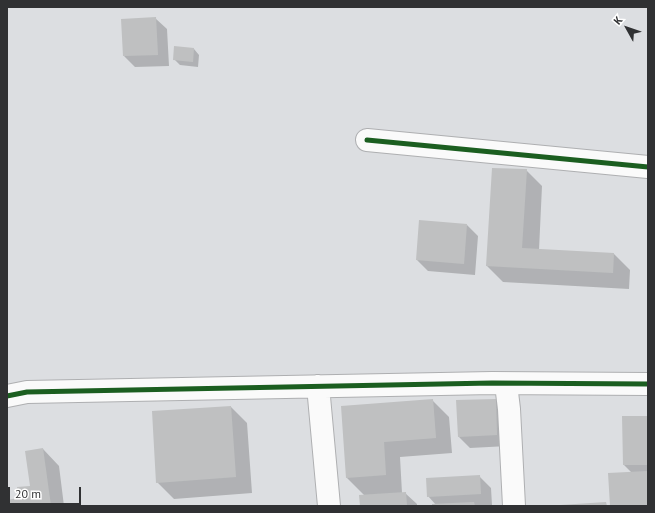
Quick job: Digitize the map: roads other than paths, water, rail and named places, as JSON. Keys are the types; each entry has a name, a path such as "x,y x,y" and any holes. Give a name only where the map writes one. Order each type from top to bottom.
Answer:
{"street":[{"path":"366,140 648,167"},
{"path":"506,384 509,409 514,506"},
{"path":"7,396 27,392 318,386 648,384"},
{"path":"318,386 329,506"}]}
